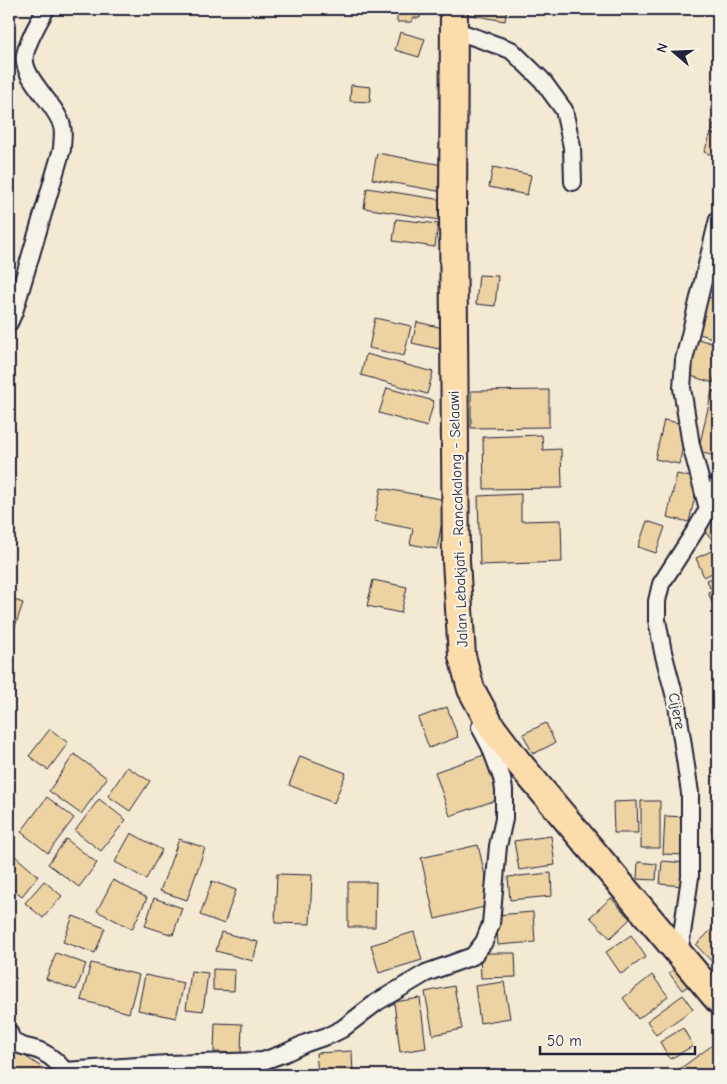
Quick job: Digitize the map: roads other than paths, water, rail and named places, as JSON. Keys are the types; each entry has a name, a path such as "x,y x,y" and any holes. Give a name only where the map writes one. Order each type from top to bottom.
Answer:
{"main road":[{"name":"Jalan Lebakjati - Rancakalong - Selaawi","path":"454,20 456,561 462,656 471,689 491,726 518,762 718,1000"}],"street":[{"path":"9,323 62,149 63,127 53,107 27,71 24,56 46,9"},
{"path":"454,20 511,50 542,80 564,110 572,147 573,182"},
{"path":"708,509 692,445 682,388 684,360 718,219"},
{"name":"Cijere","path":"679,954 690,877 690,793 677,706 657,620 657,601 661,584 708,509 718,484"},
{"path":"9,1032 10,1037 21,1047 42,1052 52,1058 66,1073 167,1064 248,1069 342,1029 377,1002 426,973 473,956 484,942 492,924 498,846 504,819 504,790 502,778 490,746 474,714 471,689"}]}
